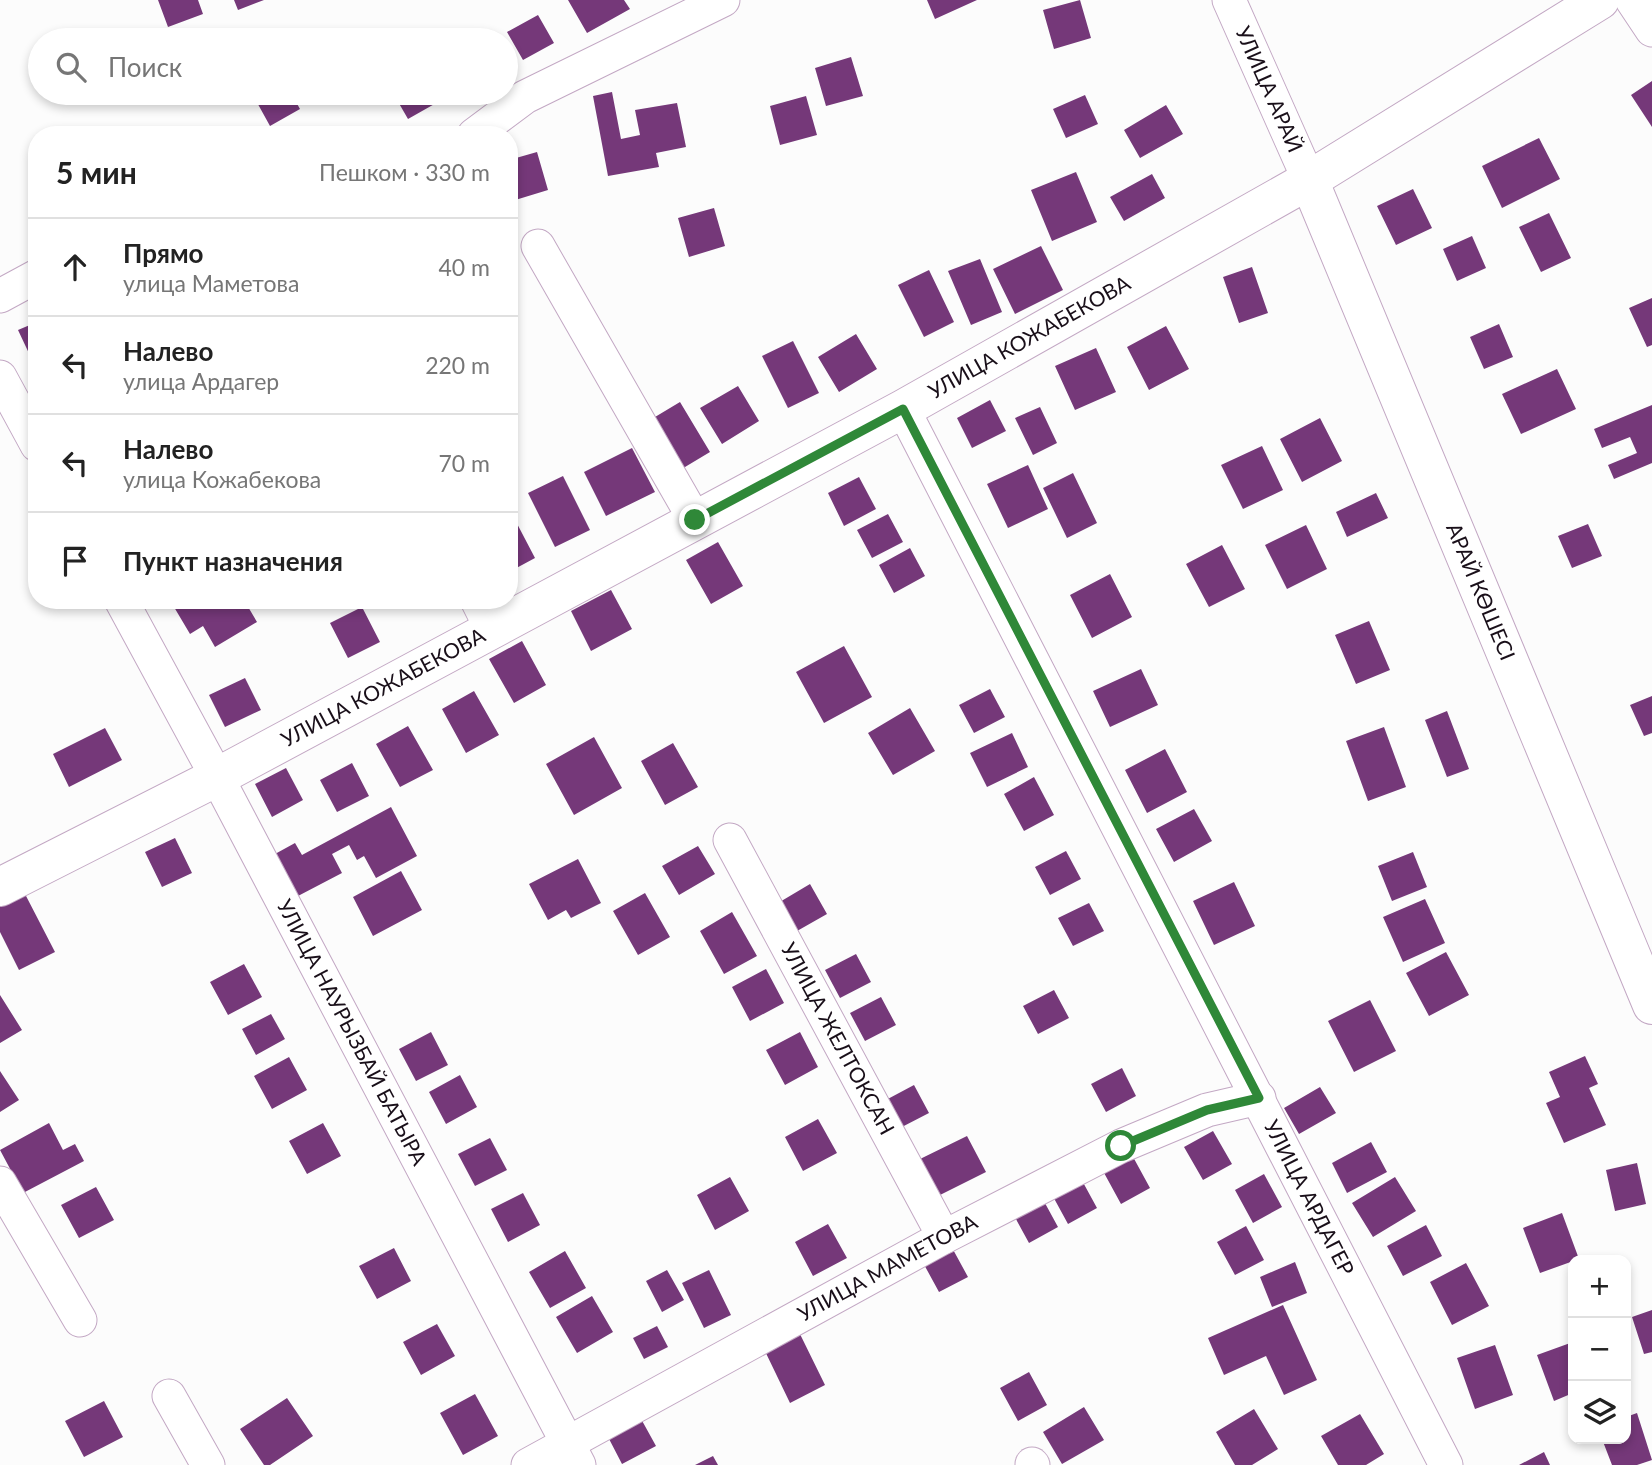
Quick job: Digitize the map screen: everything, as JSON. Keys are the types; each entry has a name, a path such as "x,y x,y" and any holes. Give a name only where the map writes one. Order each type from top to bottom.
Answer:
{"main road":[{"name":"УЛИЦА КОЖАБЕКОВА","path":"518,600 695,520 903,409 1309,180 1600,0"},
{"name":"АРАЙ КӨШЕСІ","path":"1309,180 1652,1005"},
{"name":"УЛИЦА КОЖАБЕКОВА","path":"0,887 216,776 484,615"}],"street":[{"path":"518,102 723,0"},
{"name":"УЛИЦА АРАЙ","path":"1229,0 1309,180"},
{"path":"1632,0 1652,30"},
{"path":"486,126 514,105"},
{"path":"538,246 695,520"},
{"path":"0,296 28,281"},
{"path":"3,388 28,429"},
{"name":"УЛИЦА АРДАГЕР","path":"903,409 1446,1465"},
{"name":"УЛИЦА НАУРЫЗБАЙ БАТЫРА","path":"126,609 573,1454"},
{"name":"УЛИЦА ЖЕЛТОКСАН","path":"730,839 944,1237"},
{"name":"УЛИЦА МАМЕТОВА","path":"528,1465 573,1454 944,1237 1121,1146 1207,1110 1259,1098"},
{"path":"0,1183 80,1320"},
{"path":"169,1396 208,1465"}],"building":[{"path":"158,0 198,0 203,14 168,27"},
{"path":"234,0 264,0 238,10"},
{"path":"568,0 624,0 630,9 587,33"},
{"path":"927,0 977,0 935,19"},
{"path":"1080,0 1091,38 1054,49 1043,10"},
{"path":"538,15 554,43 523,60 518,51 518,28 514,28"},
{"path":"851,57 863,96 826,106 815,68"},
{"path":"1652,81 1652,127 1631,95"},
{"path":"612,92 621,139 640,135 635,110 677,103 686,147 656,153 659,167 608,176 593,96"},
{"path":"1085,95 1098,124 1066,138 1053,109"},
{"path":"806,96 817,135 780,145 770,106"},
{"path":"258,105 298,105 300,109 270,126"},
{"path":"400,105 433,105 408,119"},
{"path":"1166,105 1183,134 1140,158 1124,130"},
{"path":"1539,138 1560,179 1502,208 1482,166"},
{"path":"537,152 548,190 518,199 518,157"},
{"path":"1076,172 1097,222 1052,241 1031,190"},
{"path":"1152,174 1165,198 1124,221 1110,197"},
{"path":"1413,189 1432,228 1396,245 1377,206"},
{"path":"714,208 725,246 689,257 678,218"},
{"path":"1549,213 1571,258 1541,272 1519,227"},
{"path":"1472,236 1486,268 1457,281 1443,249"},
{"path":"1041,246 1063,290 1015,314 993,269"},
{"path":"980,259 1002,312 971,325 948,271"},
{"path":"1252,267 1268,313 1239,323 1223,277"},
{"path":"929,270 954,322 924,337 898,285"},
{"path":"1652,298 1652,345 1647,347 1629,308"},
{"path":"1499,324 1513,357 1484,369 1470,337"},
{"path":"28,326 28,351 18,330"},
{"path":"1166,326 1189,369 1149,390 1127,347"},
{"path":"856,334 877,369 839,392 818,357"},
{"path":"793,341 819,393 788,408 762,356"},
{"path":"1096,348 1116,392 1075,410 1055,366"},
{"path":"1557,369 1576,409 1521,434 1502,394"},
{"path":"738,386 759,421 722,444 700,408"},
{"path":"990,400 1006,431 972,448 957,418"},
{"path":"680,402 710,452 680,470 650,420"},
{"path":"1652,405 1652,463 1614,479 1608,465 1637,453 1630,437 1602,448 1594,429"},
{"path":"1040,407 1057,443 1033,455 1015,418"},
{"path":"1320,418 1342,461 1302,482 1280,439"},
{"path":"1262,446 1283,490 1243,509 1221,465"},
{"path":"632,448 655,492 606,516 584,472"},
{"path":"1028,465 1048,509 1008,528 987,484"},
{"path":"1073,473 1097,523 1067,538 1043,488"},
{"path":"563,476 590,530 555,547 528,493"},
{"path":"859,477 876,509 844,526 828,493"},
{"path":"1376,493 1388,518 1347,537 1336,512"},
{"path":"888,514 903,542 872,558 857,530"},
{"path":"1588,524 1602,556 1572,568 1558,536"},
{"path":"1306,525 1327,569 1287,589 1265,545"},
{"path":"518,526 535,558 518,567"},
{"path":"718,542 743,586 711,604 686,560"},
{"path":"1222,545 1245,589 1209,607 1186,564"},
{"path":"910,548 925,576 894,593 879,565"},
{"path":"1110,574 1132,617 1092,638 1070,595"},
{"path":"611,590 632,629 591,651 571,611"},
{"path":"175,609 249,609 257,622 215,647 203,626 190,634"},
{"path":"363,609 380,642 348,658 330,623"},
{"path":"1369,621 1390,670 1356,684 1335,635"},
{"path":"522,641 546,685 514,703 489,659"},
{"path":"844,646 872,697 824,723 796,672"},
{"path":"1141,669 1158,705 1110,727 1093,691"},
{"path":"245,678 261,710 225,727 209,695"},
{"path":"990,689 1005,717 974,733 959,705"},
{"path":"474,691 499,735 466,753 442,709"},
{"path":"1652,696 1652,733 1644,736 1630,705"},
{"path":"910,708 935,751 893,775 868,733"},
{"path":"1447,711 1469,769 1447,777 1425,720"},
{"path":"408,726 433,770 400,787 376,744"},
{"path":"1384,727 1406,787 1368,801 1346,741"},
{"path":"105,728 122,760 69,787 53,754"},
{"path":"1012,733 1028,767 987,787 970,753"},
{"path":"594,737 622,788 574,815 546,764"},
{"path":"673,743 698,787 665,805 641,761"},
{"path":"1165,749 1187,792 1147,813 1125,770"},
{"path":"352,763 369,796 337,812 320,780"},
{"path":"286,768 303,800 272,817 255,784"},
{"path":"1034,777 1054,815 1024,831 1004,794"},
{"path":"391,807 417,856 376,878 364,856 357,860 349,845 332,854 342,873 298,896 275,854 295,843 302,855"},
{"path":"1194,809 1212,841 1174,862 1156,829"},
{"path":"175,838 192,873 162,887 145,852"},
{"path":"698,846 715,874 679,895 662,866"},
{"path":"1066,851 1081,879 1050,895 1035,867"},
{"path":"1413,852 1427,887 1392,901 1378,866"},
{"path":"578,859 601,903 571,918 566,910 548,920 529,884"},
{"path":"401,871 422,910 373,936 353,897"},
{"path":"1234,882 1255,926 1214,945 1193,901"},
{"path":"810,884 827,914 790,935 773,906"},
{"path":"645,893 670,937 638,955 613,911"},
{"path":"25,894 55,952 19,970 0,932 0,906"},
{"path":"1425,899 1445,943 1403,962 1383,917"},
{"path":"1089,903 1104,931 1073,946 1058,918"},
{"path":"732,912 757,956 724,974 700,931"},
{"path":"1446,952 1469,995 1429,1016 1406,973"},
{"path":"856,954 871,982 840,998 825,970"},
{"path":"244,964 262,997 228,1015 210,982"},
{"path":"766,969 784,1003 750,1021 732,987"},
{"path":"1054,990 1069,1018 1038,1034 1023,1006"},
{"path":"0,995 22,1030 0,1043"},
{"path":"881,997 896,1025 865,1041 850,1013"},
{"path":"1370,1000 1396,1051 1354,1072 1328,1021"},
{"path":"271,1014 285,1039 256,1055 242,1029"},
{"path":"431,1032 448,1065 416,1081 399,1049"},
{"path":"800,1032 818,1067 785,1085 766,1050"},
{"path":"1585,1056 1598,1084 1589,1088 1606,1125 1564,1143 1546,1103 1560,1097 1549,1072"},
{"path":"289,1057 307,1090 272,1109 254,1076"},
{"path":"1122,1068 1136,1096 1106,1112 1091,1084"},
{"path":"0,1071 19,1100 0,1112"},
{"path":"460,1075 477,1107 446,1124 429,1092"},
{"path":"914,1085 929,1113 898,1129 884,1101"},
{"path":"1320,1087 1336,1113 1299,1134 1284,1108"},
{"path":"818,1119 837,1153 803,1171 785,1137"},
{"path":"49,1123 63,1150 75,1144 84,1161 23,1193 0,1150"},
{"path":"323,1123 341,1156 307,1174 289,1141"},
{"path":"1213,1131 1232,1164 1203,1180 1184,1147"},
{"path":"967,1136 986,1172 936,1197 918,1160"},
{"path":"490,1138 507,1170 475,1186 458,1154"},
{"path":"1371,1142 1387,1172 1347,1193 1332,1163"},
{"path":"1132,1155 1150,1188 1121,1204 1103,1171"},
{"path":"1637,1163 1646,1204 1615,1211 1606,1170"},
{"path":"1264,1174 1282,1207 1253,1223 1235,1190"},
{"path":"1079,1175 1097,1208 1068,1224 1050,1191"},
{"path":"730,1177 749,1211 715,1230 697,1195"},
{"path":"1395,1177 1416,1211 1373,1237 1352,1203"},
{"path":"96,1187 114,1220 79,1238 61,1205"},
{"path":"523,1193 540,1225 508,1242 491,1209"},
{"path":"1040,1194 1058,1227 1029,1243 1011,1210"},
{"path":"1562,1213 1578,1255 1568,1255 1568,1263 1540,1273 1523,1228"},
{"path":"828,1224 847,1258 813,1276 795,1242"},
{"path":"1426,1225 1442,1256 1403,1276 1387,1246"},
{"path":"1246,1226 1264,1260 1235,1275 1217,1242"},
{"path":"950,1244 968,1277 939,1292 921,1259"},
{"path":"394,1248 411,1281 377,1299 359,1266"},
{"path":"565,1251 586,1288 550,1308 529,1272"},
{"path":"1295,1262 1307,1293 1272,1307 1260,1277"},
{"path":"1466,1263 1489,1306 1452,1325 1430,1282"},
{"path":"667,1270 684,1300 662,1312 646,1281"},
{"path":"709,1270 731,1315 704,1328 682,1283"},
{"path":"592,1296 613,1332 577,1353 556,1317"},
{"path":"1283,1305 1317,1380 1284,1395 1266,1356 1224,1375 1208,1338"},
{"path":"1652,1310 1652,1352 1644,1354 1632,1317"},
{"path":"437,1324 455,1356 421,1375 403,1342"},
{"path":"657,1326 668,1347 644,1359 633,1338"},
{"path":"798,1330 825,1385 790,1403 763,1347"},
{"path":"1568,1344 1568,1395 1554,1401 1537,1355"},
{"path":"1495,1345 1513,1395 1475,1409 1457,1358"},
{"path":"1029,1372 1047,1405 1018,1421 1000,1388"},
{"path":"475,1394 498,1436 463,1455 440,1413"},
{"path":"287,1398 313,1436 270,1465 264,1465 240,1429"},
{"path":"104,1401 123,1437 84,1457 65,1421"},
{"path":"1084,1407 1104,1440 1062,1464 1043,1432"},
{"path":"1254,1409 1278,1449 1252,1465 1235,1465 1216,1432"},
{"path":"1637,1413 1652,1460 1637,1465 1612,1465 1604,1444 1631,1444 1631,1415"},
{"path":"1360,1414 1384,1454 1366,1465 1338,1465 1321,1436"},
{"path":"640,1417 656,1446 622,1464 607,1435"},
{"path":"1544,1452 1550,1465 1519,1465"},
{"path":"713,1456 718,1465 695,1465"}],"route":[{"path":"695,520 903,409 1259,1098 1207,1110 1121,1146"}]}
